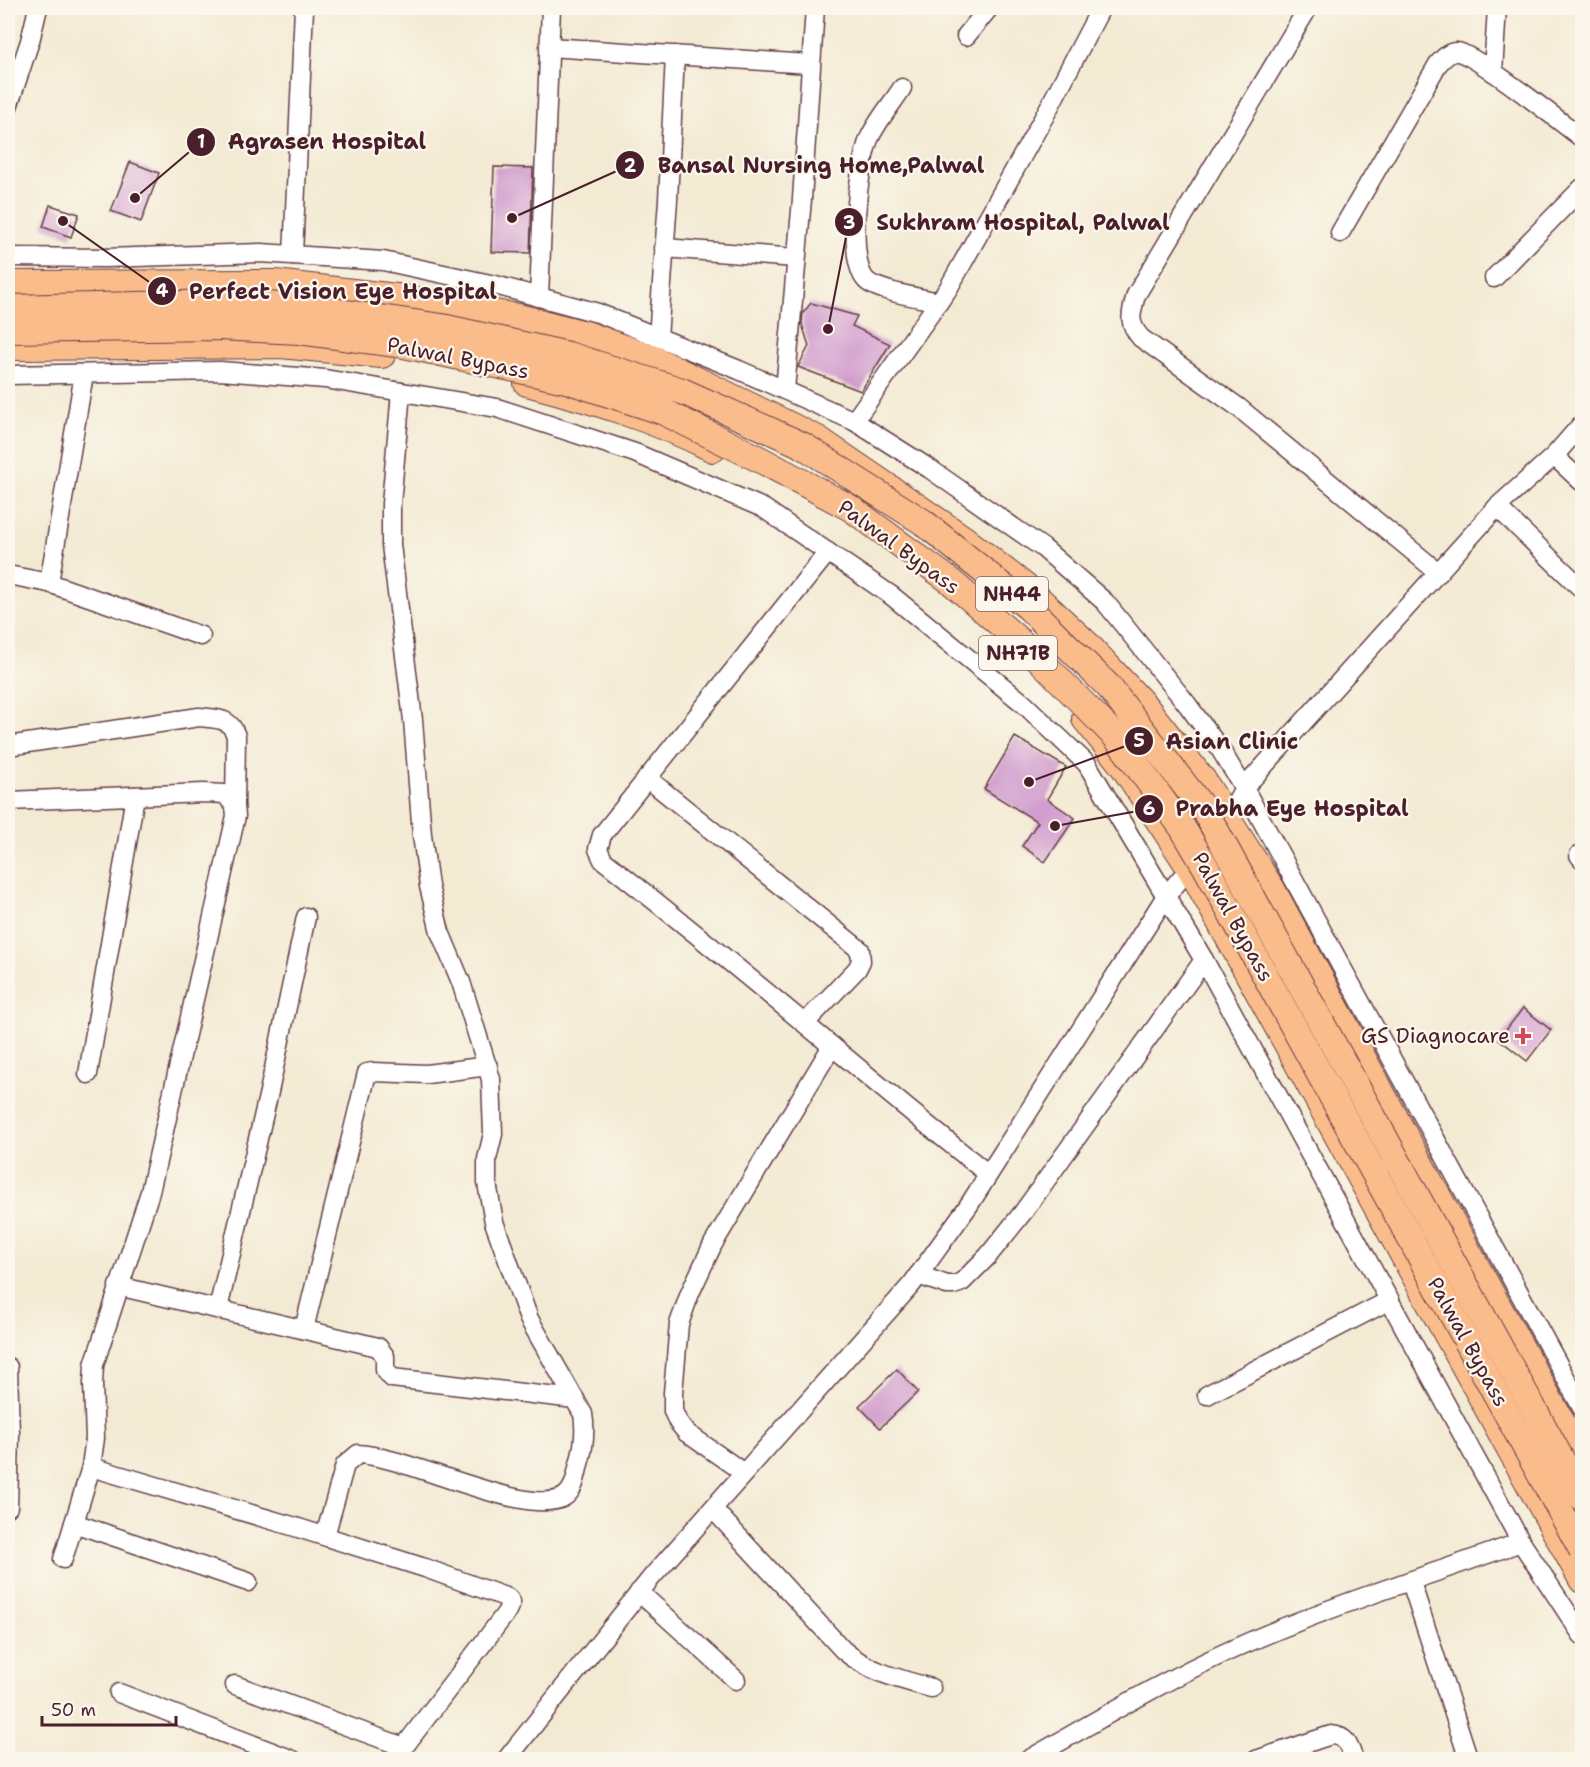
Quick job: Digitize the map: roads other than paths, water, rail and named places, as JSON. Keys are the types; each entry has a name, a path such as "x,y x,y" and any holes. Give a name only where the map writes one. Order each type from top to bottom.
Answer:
{"highway":[{"path":"8,285 287,284 405,298 519,317 586,334 654,359 818,438 963,538 1028,588 1089,645 1144,705 1203,780 1272,889 1401,1130 1582,1459"},
{"name":"Palwal Bypass","path":"8,308 223,303 306,307 442,327 568,355 682,391 802,445 923,522 1028,607 1108,686 1205,811 1582,1497"},
{"name":"Palwal Bypass","path":"8,330 218,327 299,331 404,345 566,380 664,412 761,460 852,509 948,580 1031,651 1116,736 1182,827 1582,1550"},
{"name":"NH71B","path":"8,347 280,345 355,351 409,358 519,381 584,398 653,422 707,446 844,517 952,598 1011,646 1087,721 1123,766 1190,867 1582,1580"}],"street":[{"path":"8,106 38,8"},
{"path":"293,255 304,8"},
{"path":"539,297 551,8"},
{"path":"785,390 802,199 815,8"},
{"path":"966,36 989,8"},
{"path":"854,421 948,289 1044,117 1101,8"},
{"path":"1308,8 1136,295 1131,320 1133,329 1141,338 1238,407 1439,573"},
{"path":"1493,72 1497,8"},
{"path":"549,47 810,64"},
{"path":"1340,233 1427,82 1444,58 1456,51 1465,54 1493,72 1582,138"},
{"path":"658,338 675,56"},
{"path":"902,88 870,137 861,162 857,197 858,268 868,282 879,287 939,302"},
{"path":"1494,278 1582,188"},
{"path":"664,248 796,258"},
{"path":"8,257 105,258 261,253 383,261 539,297 598,314 785,390 854,421 930,469 1042,548 1105,602 1220,748 1582,1408"},
{"path":"8,375 220,371 324,379 497,408 634,453 763,507 901,603 1024,704 1087,764 1204,960 1521,1542 1582,1635"},
{"path":"50,583 84,374"},
{"path":"325,1536 345,1465 358,1454 381,1457 433,1472 471,1487 515,1498 554,1501 566,1496 573,1486 586,1430 583,1414 529,1319 494,1222 486,1183 487,1159 493,1134 494,1111 491,1078 461,982 440,932 429,886 391,544 391,504 401,392"},
{"path":"506,1760 639,1592 918,1275 988,1174 1167,896 1218,834 1244,789 1497,507 1554,456 1582,424"},
{"path":"1554,456 1582,482"},
{"path":"1497,507 1582,589"},
{"path":"828,552 602,835 598,849 599,855 805,1023 892,1098 988,1174"},
{"path":"8,575 50,583 201,636"},
{"path":"8,746 199,717 229,723 236,736 236,816 150,1192 94,1365 95,1438 91,1467 63,1559"},
{"path":"647,778 860,950 861,961 857,969 805,1023"},
{"path":"8,801 204,793 225,794 235,806"},
{"path":"87,1074 135,796"},
{"path":"218,1310 269,1092 306,917"},
{"path":"918,1275 947,1285 954,1285 962,1282 988,1256 1024,1211 1204,960"},
{"path":"744,1473 687,1433 673,1411 679,1324 690,1293 713,1244 832,1046"},
{"path":"304,1329 367,1073 427,1074 488,1066"},
{"path":"118,1286 378,1347 385,1356 385,1370 392,1378 575,1399"},
{"path":"1207,1395 1390,1300"},
{"path":"8,1367 8,1507"},
{"path":"91,1467 325,1536 503,1595 511,1602 506,1613 399,1753 235,1685"},
{"path":"712,1509 843,1650 854,1659 879,1673 931,1688"},
{"path":"74,1523 248,1582"},
{"path":"1028,1760 1209,1660 1299,1620 1521,1542"},
{"path":"1411,1582 1469,1760"},
{"path":"639,1592 736,1680"},
{"path":"119,1693 293,1760"},
{"path":"1256,1760 1331,1736 1338,1736 1346,1740 1354,1760"}],"place":[{"name":"Agrasen Hospital","path":"135,198"},
{"name":"Bansal Nursing Home,Palwal","path":"512,218"},
{"name":"Perfect Vision Eye Hospital","path":"63,221"},
{"name":"Sukhram Hospital, Palwal","path":"828,329"},
{"name":"Asian Clinic","path":"1029,782"},
{"name":"Prabha Eye Hospital","path":"1055,826"},
{"name":"GS Diagnocare","path":"1523,1036"}]}
